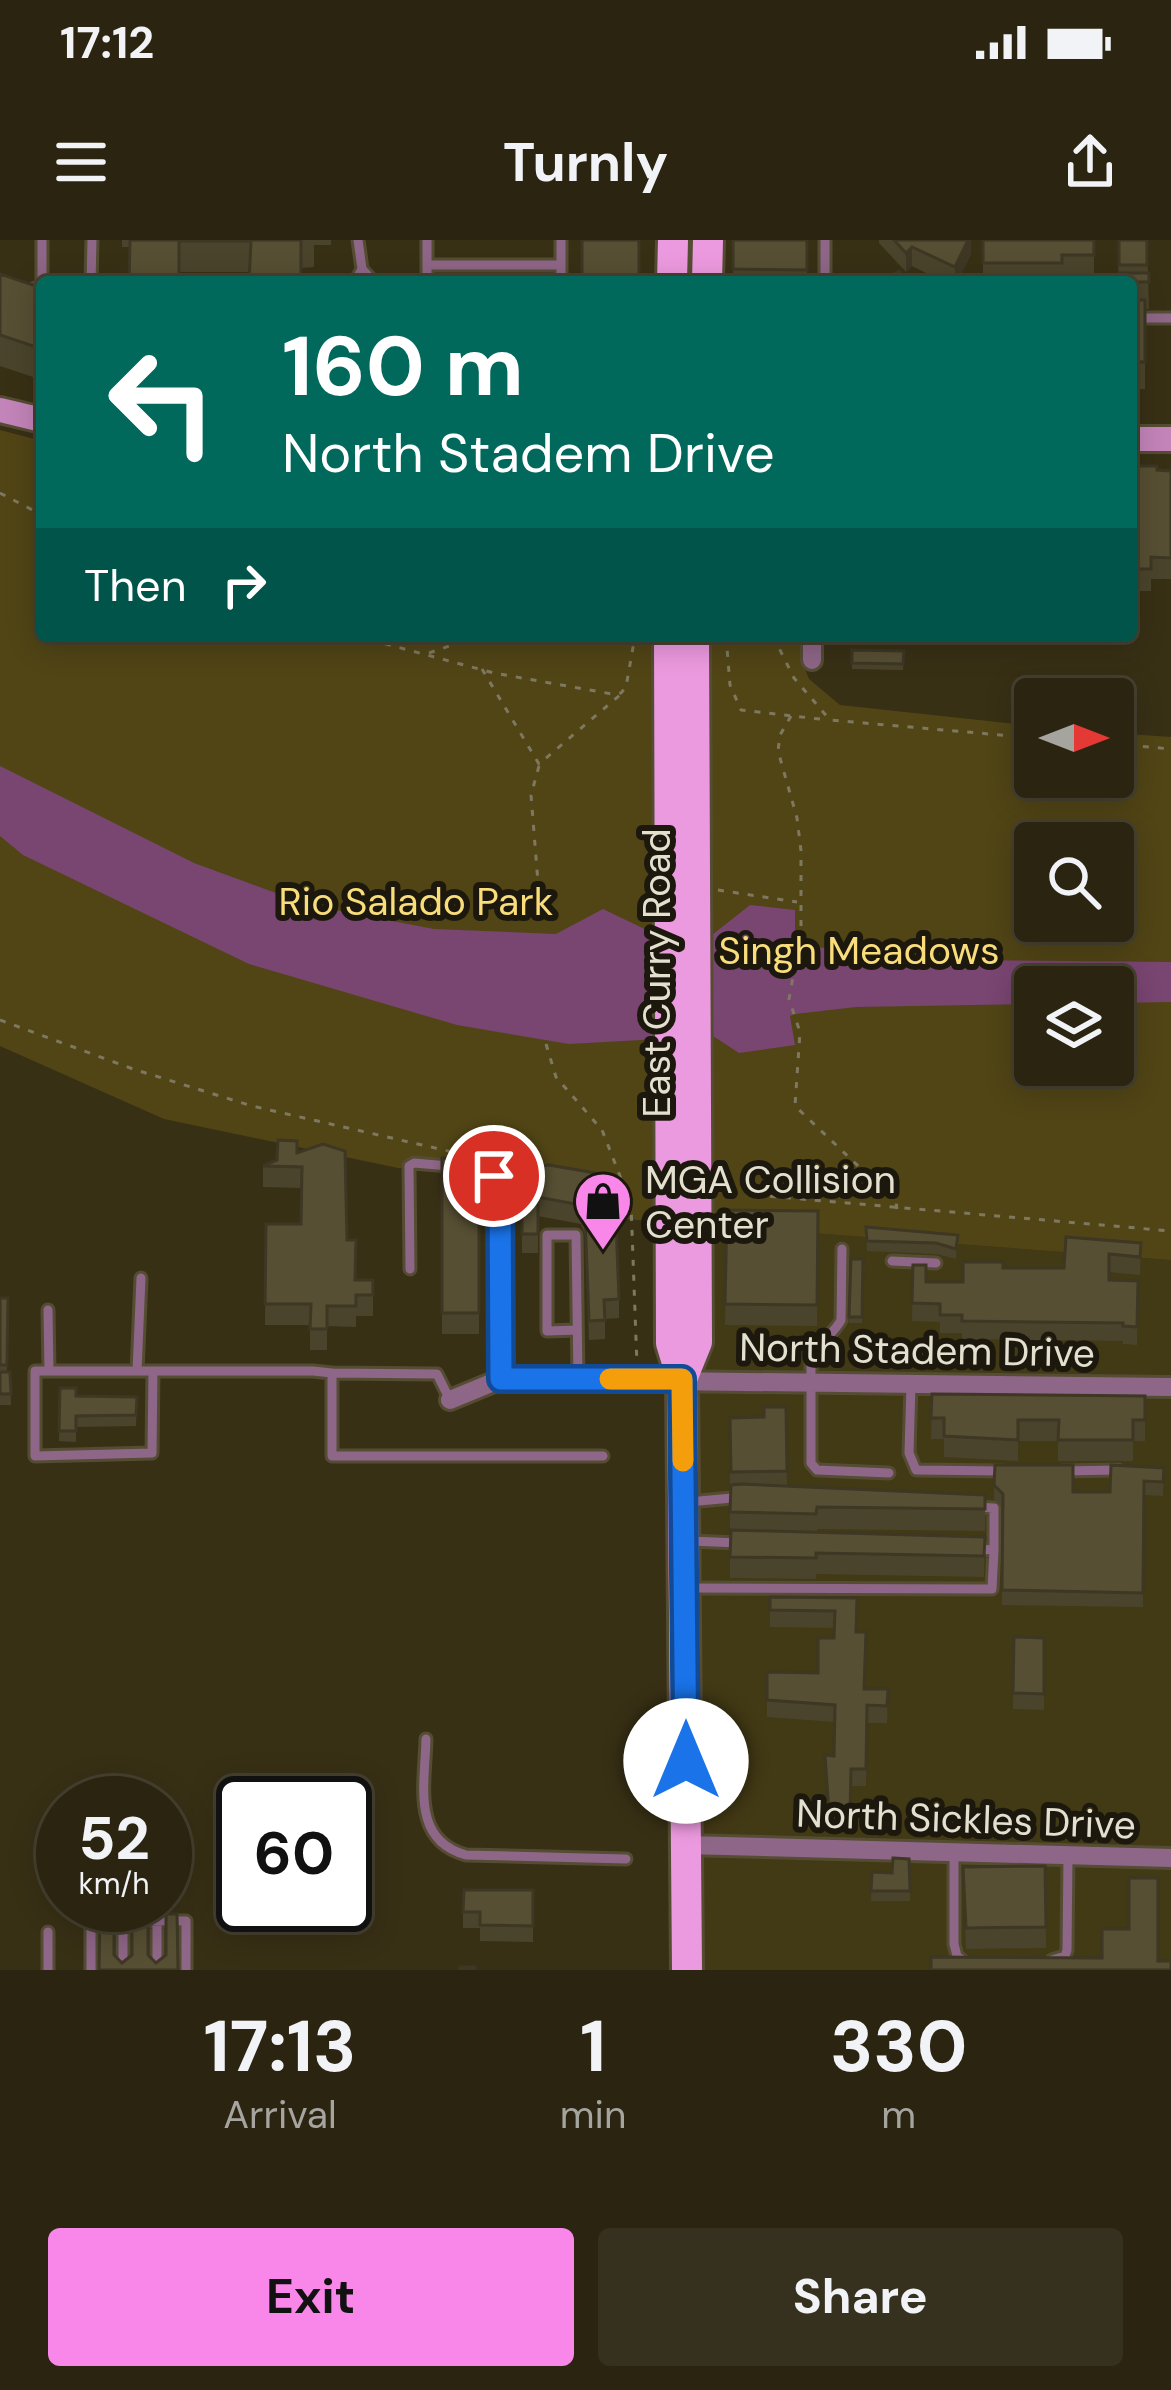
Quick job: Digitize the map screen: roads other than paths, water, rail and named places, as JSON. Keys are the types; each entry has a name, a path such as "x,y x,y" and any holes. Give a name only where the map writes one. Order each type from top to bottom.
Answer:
{"main road":[{"path":"672,276 673,240"},
{"path":"707,276 708,240"},
{"name":"East Curry Road","path":"669,642 687,908"},
{"name":"East Curry Road","path":"687,1970 682,1379 671,1343 694,642"}],"street":[{"path":"0,410 36,419"},
{"path":"1137,440 1171,439"},
{"path":"812,642 812,660"},
{"name":"North Stadem Drive","path":"450,1400 501,1379 1171,1387"},
{"name":"North Sickles Drive","path":"686,1845 1171,1858"}],"lane":[{"path":"42,240 42,276"},
{"path":"91,276 92,240"},
{"path":"358,240 362,268 369,276"},
{"path":"427,240 427,276"},
{"path":"561,240 561,276"},
{"path":"825,240 825,276"},
{"path":"427,265 561,265"},
{"path":"358,276 362,268"},
{"path":"21,285 36,288"},
{"path":"1137,318 1171,318"},
{"path":"410,1269 409,1166 454,1166 494,1176 500,1182 501,1379"},
{"path":"578,1330 547,1331 547,1235 576,1235 578,1330 578,1379"},
{"path":"842,1249 841,1319 815,1346 811,1360 811,1463 817,1469 889,1473"},
{"path":"892,1261 936,1263"},
{"path":"137,1371 141,1278"},
{"path":"47,1310 49,1371"},
{"path":"153,1371 152,1453 38,1458 33,1452 34,1374 49,1371 153,1371 437,1374 450,1400"},
{"path":"332,1373 332,1456 603,1456"},
{"path":"911,1383 909,1453 916,1469 1015,1471"},
{"path":"1060,1471 1126,1470"},
{"path":"684,1502 753,1497"},
{"path":"685,1588 992,1589 994,1508 970,1507"},
{"path":"684,1540 754,1544"},
{"path":"970,1549 994,1550"},
{"path":"426,1738 428,1826 448,1850 466,1855 626,1859"},
{"path":"954,1852 955,1953 962,1961 979,1961"},
{"path":"1044,1961 1059,1959 1067,1951 1068,1855"},
{"path":"954,1876 973,1876"},
{"path":"1048,1879 1068,1880"},
{"path":"48,1932 48,1970"},
{"path":"91,1932 91,1970"},
{"path":"123,1932 123,1970"},
{"path":"157,1932 157,1970"},
{"path":"186,1932 186,1970"}],"place":[{"name":"MGA Collision Center","path":"603,1252"}],"park label":[{"name":"Rio Salado Park","path":"416,901"},
{"name":"Singh Meadows","path":"859,950"}]}
